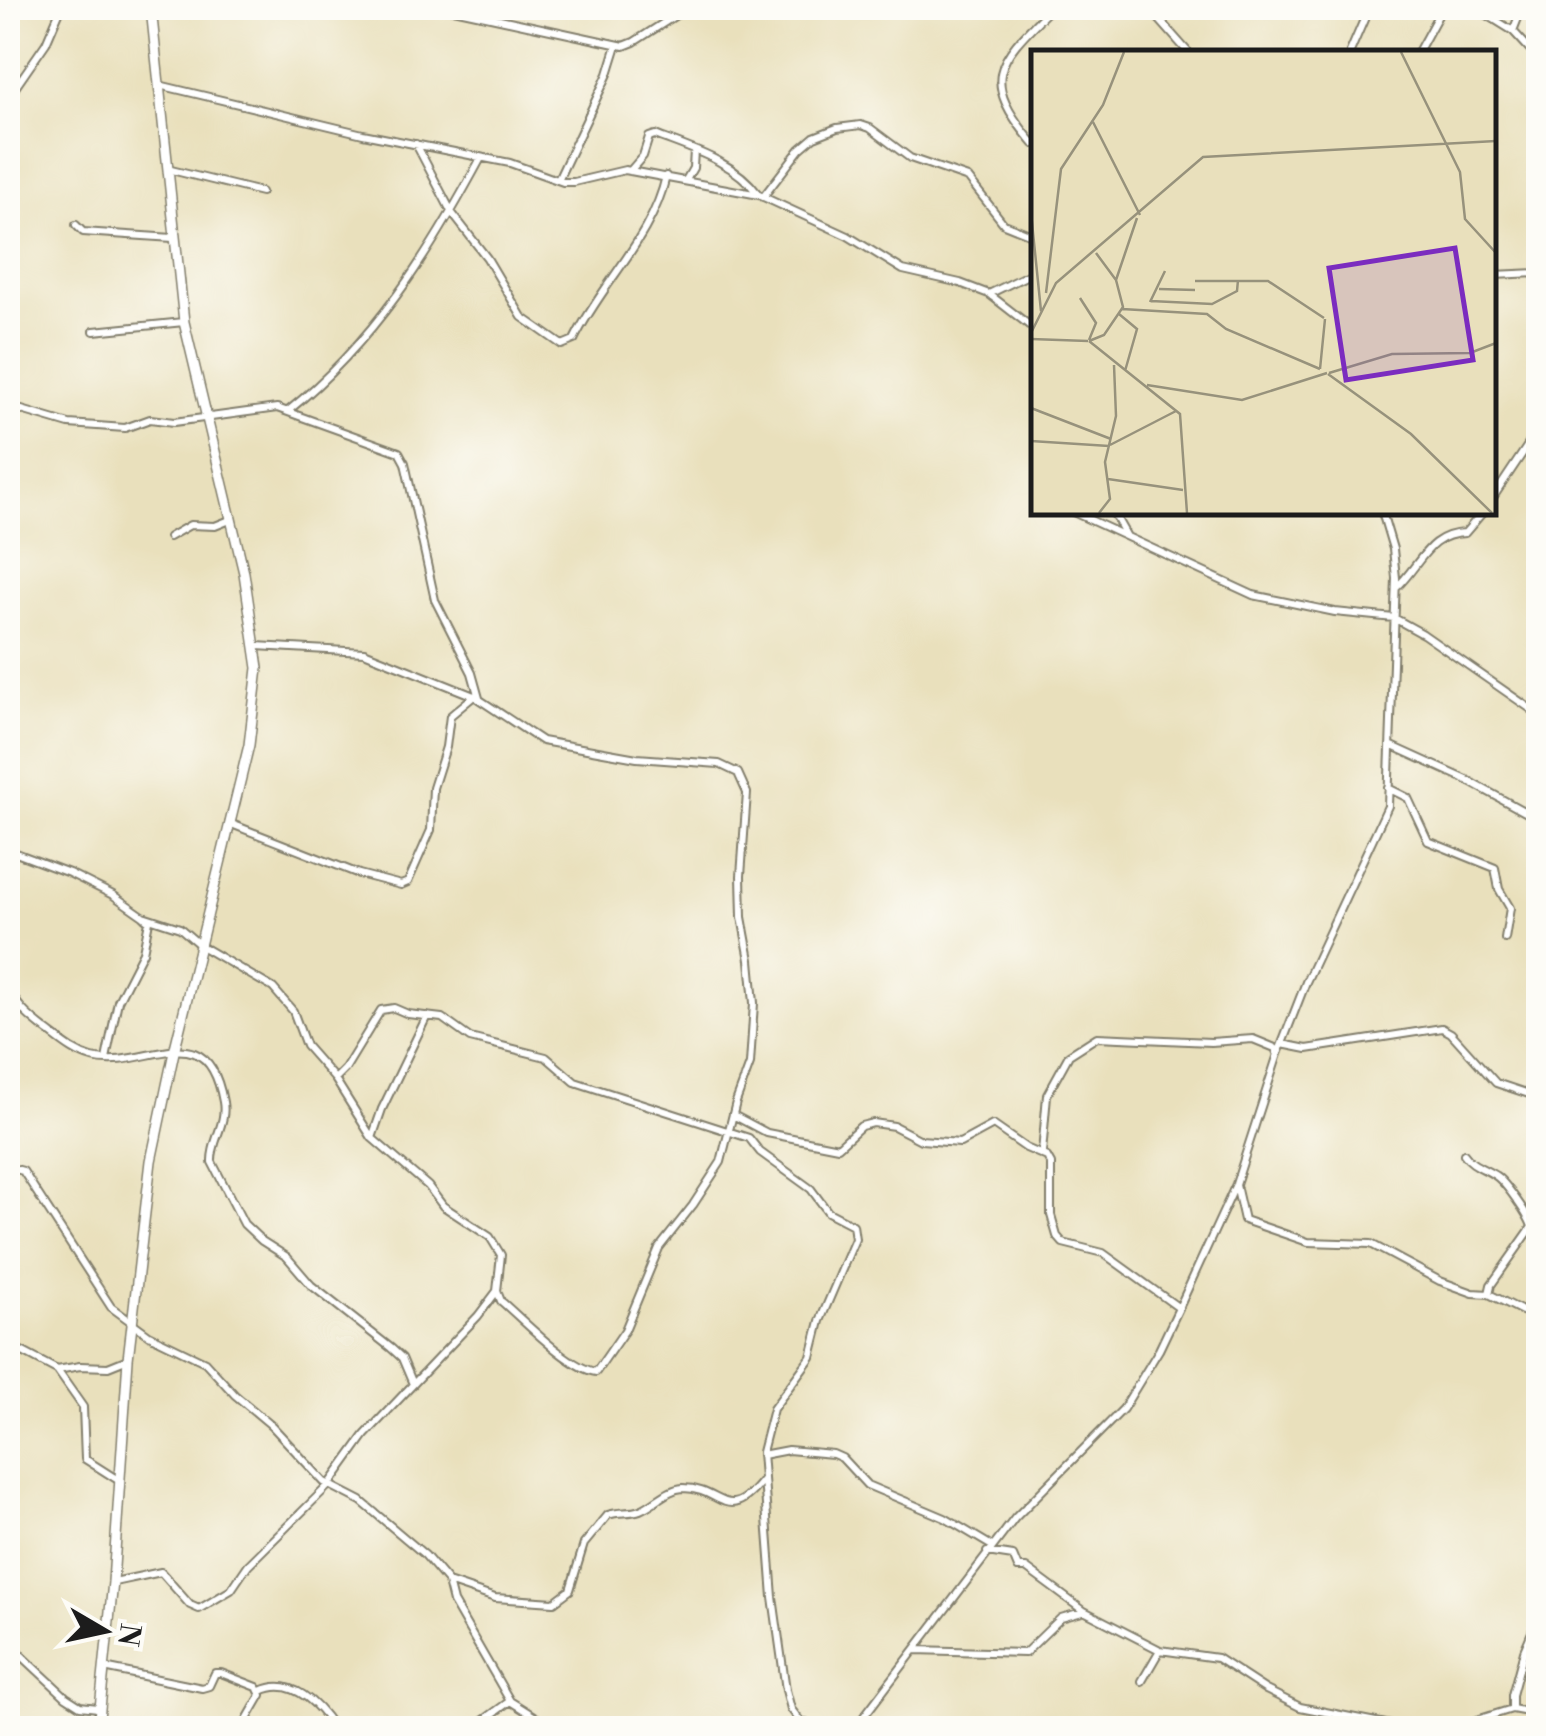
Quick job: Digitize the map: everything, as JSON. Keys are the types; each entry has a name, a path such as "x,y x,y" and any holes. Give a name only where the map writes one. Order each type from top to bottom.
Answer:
{"main road":[{"path":"98,1728 113,1582 128,1359 151,1161 252,728 258,668 244,573 184,322 151,8"}],"street":[{"path":"8,98 46,43 60,8"},
{"path":"449,8 617,46 634,42 687,8"},
{"path":"1031,140 1008,108 1000,72 1014,45 1051,8"},
{"path":"1150,8 1186,50"},
{"path":"1351,50 1369,8"},
{"path":"1419,50 1442,8"},
{"path":"1476,8 1513,31 1538,58"},
{"path":"1513,31 1522,8"},
{"path":"558,180 608,74 617,46"},
{"path":"158,85 510,163 558,180 574,182 614,171 630,171 761,196 848,236 902,270 960,282 988,294 1031,327"},
{"path":"761,196 814,137 837,128 862,125 910,158 968,178 1004,224 1031,235"},
{"path":"630,171 643,156 652,134 718,160 761,196"},
{"path":"415,143 452,212 487,258 522,317 555,342 570,344 653,215 666,176"},
{"path":"686,180 693,168 694,150"},
{"path":"287,412 385,314 417,270 481,158"},
{"path":"166,168 261,192"},
{"path":"76,225 82,232 173,238"},
{"path":"988,294 1031,273"},
{"path":"1496,275 1538,273"},
{"path":"94,331 184,322"},
{"path":"8,406 69,424 105,427 273,408 403,455 436,600 472,673 477,698"},
{"path":"1496,493 1538,430"},
{"path":"1080,515 1252,595 1276,602 1394,618 1538,714"},
{"path":"1114,515 1130,539"},
{"path":"854,1728 989,1550 1048,1482 1123,1408 1159,1350 1236,1184 1306,982 1388,806 1396,563 1383,515"},
{"path":"1396,588 1428,548 1446,534 1465,533 1480,515"},
{"path":"169,537 190,525 215,526 230,520"},
{"path":"143,916 180,928 201,946 276,991 293,1012 306,1046 335,1080 372,1138 428,1186 443,1206 494,1241 501,1261 497,1291 501,1301 558,1350 590,1372 596,1372 626,1330 657,1252 714,1174 750,1064 754,1003 740,876 747,803 744,781 730,767 719,764 637,758 535,739 477,698 364,652 256,646"},
{"path":"229,822 359,874 401,884 408,882 431,830 433,788 446,747 450,716 477,698"},
{"path":"1390,745 1468,780 1538,818"},
{"path":"1388,788 1408,798 1428,841 1495,868 1499,889 1510,908 1505,939"},
{"path":"8,850 70,873 113,895 148,921 143,952 118,1001 106,1059"},
{"path":"8,983 20,1009 69,1048 92,1058 182,1050 201,1055 212,1066 224,1106 212,1162 244,1224 292,1262 311,1286 402,1358 413,1384"},
{"path":"335,1080 381,1010 394,1008 447,1020 470,1038 546,1057 575,1082 750,1138 760,1152 811,1189 828,1212 853,1225 856,1234 820,1321 807,1366 773,1409 762,1454 773,1597 788,1701 800,1722 826,1728"},
{"path":"372,1138 382,1109 428,1016"},
{"path":"1282,1044 1307,1049 1442,1028 1452,1033 1496,1083 1538,1096"},
{"path":"1042,1153 1048,1095 1069,1055 1096,1037 1211,1042 1253,1039 1276,1048 1278,1054"},
{"path":"733,1115 767,1134 838,1147 862,1126 873,1123 894,1126 926,1141 960,1144 993,1125 1026,1148 1042,1153 1051,1164 1051,1215 1063,1243 1103,1253 1179,1308"},
{"path":"1464,1154 1469,1163 1506,1182 1516,1203 1530,1216 1532,1227 1490,1285 1489,1294"},
{"path":"8,1167 23,1171 108,1304 157,1340 204,1362 329,1485 352,1494 402,1533 448,1582 496,1598 554,1602 570,1590 584,1544 608,1515 639,1510 683,1488 740,1502 762,1481"},
{"path":"1236,1184 1244,1220 1308,1242 1371,1244 1440,1281 1473,1293 1489,1294 1538,1319"},
{"path":"113,1582 162,1572 190,1605 200,1609 231,1590 248,1565 329,1485 365,1435 464,1333 497,1291"},
{"path":"8,1344 57,1370 83,1407 85,1459 118,1480"},
{"path":"57,1370 108,1367 128,1359"},
{"path":"762,1454 788,1450 833,1454 842,1458 867,1486 945,1518 989,1550 1012,1556 1018,1568 1026,1568 1084,1611 1160,1650 1218,1658 1300,1707 1406,1728"},
{"path":"448,1582 452,1602 510,1700 548,1725 606,1728"},
{"path":"915,1650 1025,1652 1062,1618 1084,1611"},
{"path":"1512,1709 1514,1684 1538,1618"},
{"path":"8,1632 20,1654 66,1697 80,1706 98,1708"},
{"path":"1142,1681 1160,1650"},
{"path":"104,1668 202,1688 209,1686 216,1673 221,1673 261,1691"},
{"path":"242,1728 261,1691 274,1685 287,1685 322,1711 334,1728"},
{"path":"473,1728 510,1700"},
{"path":"1452,1728 1512,1709 1538,1714"}]}
